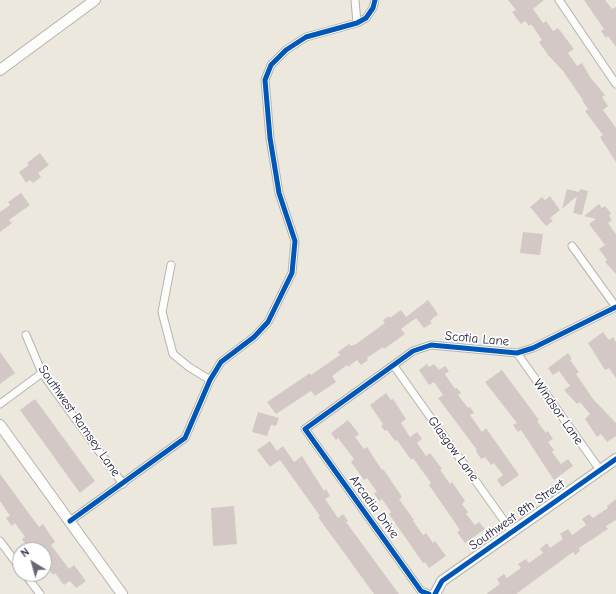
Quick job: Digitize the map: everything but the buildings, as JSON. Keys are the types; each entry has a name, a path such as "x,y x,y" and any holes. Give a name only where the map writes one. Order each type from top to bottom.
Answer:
{"street":[{"path":"0,70 95,0"},
{"path":"355,0 357,23"},
{"path":"70,521 185,438 210,380 221,362 254,337 268,322 292,273 295,241 279,193 270,138 265,80 271,65 286,50 306,37 357,23 366,18 373,8 375,0"},
{"path":"559,0 616,84"},
{"path":"572,246 616,307"},
{"path":"171,265 162,312 173,354 189,367 210,380"},
{"name":"Scotia Lane","path":"305,429 413,351 431,345 517,353 533,348 616,307"},
{"name":"Southwest Ramsey Lane","path":"26,335 42,373 123,484"},
{"name":"Windsor Lane","path":"517,353 600,470"},
{"name":"Glasgow Lane","path":"394,366 512,532"},
{"path":"0,404 42,373"},
{"path":"0,425 122,594"},
{"name":"Arcadia Drive","path":"305,429 421,591 429,594"},
{"name":"Southwest 8th Street","path":"435,594 442,581 616,459"},
{"path":"0,541 12,557"},
{"path":"31,582 40,594"}],"cycle path":[{"path":"70,521 185,438 210,380 221,362 254,337 268,322 292,273 295,241 279,193 270,138 265,80 271,65 286,50 306,37 357,23 366,18 373,8 375,0"},
{"path":"429,594 421,591 305,429 413,351 431,345 517,353 533,348 616,307"},
{"path":"435,594 442,581 616,459"}]}
